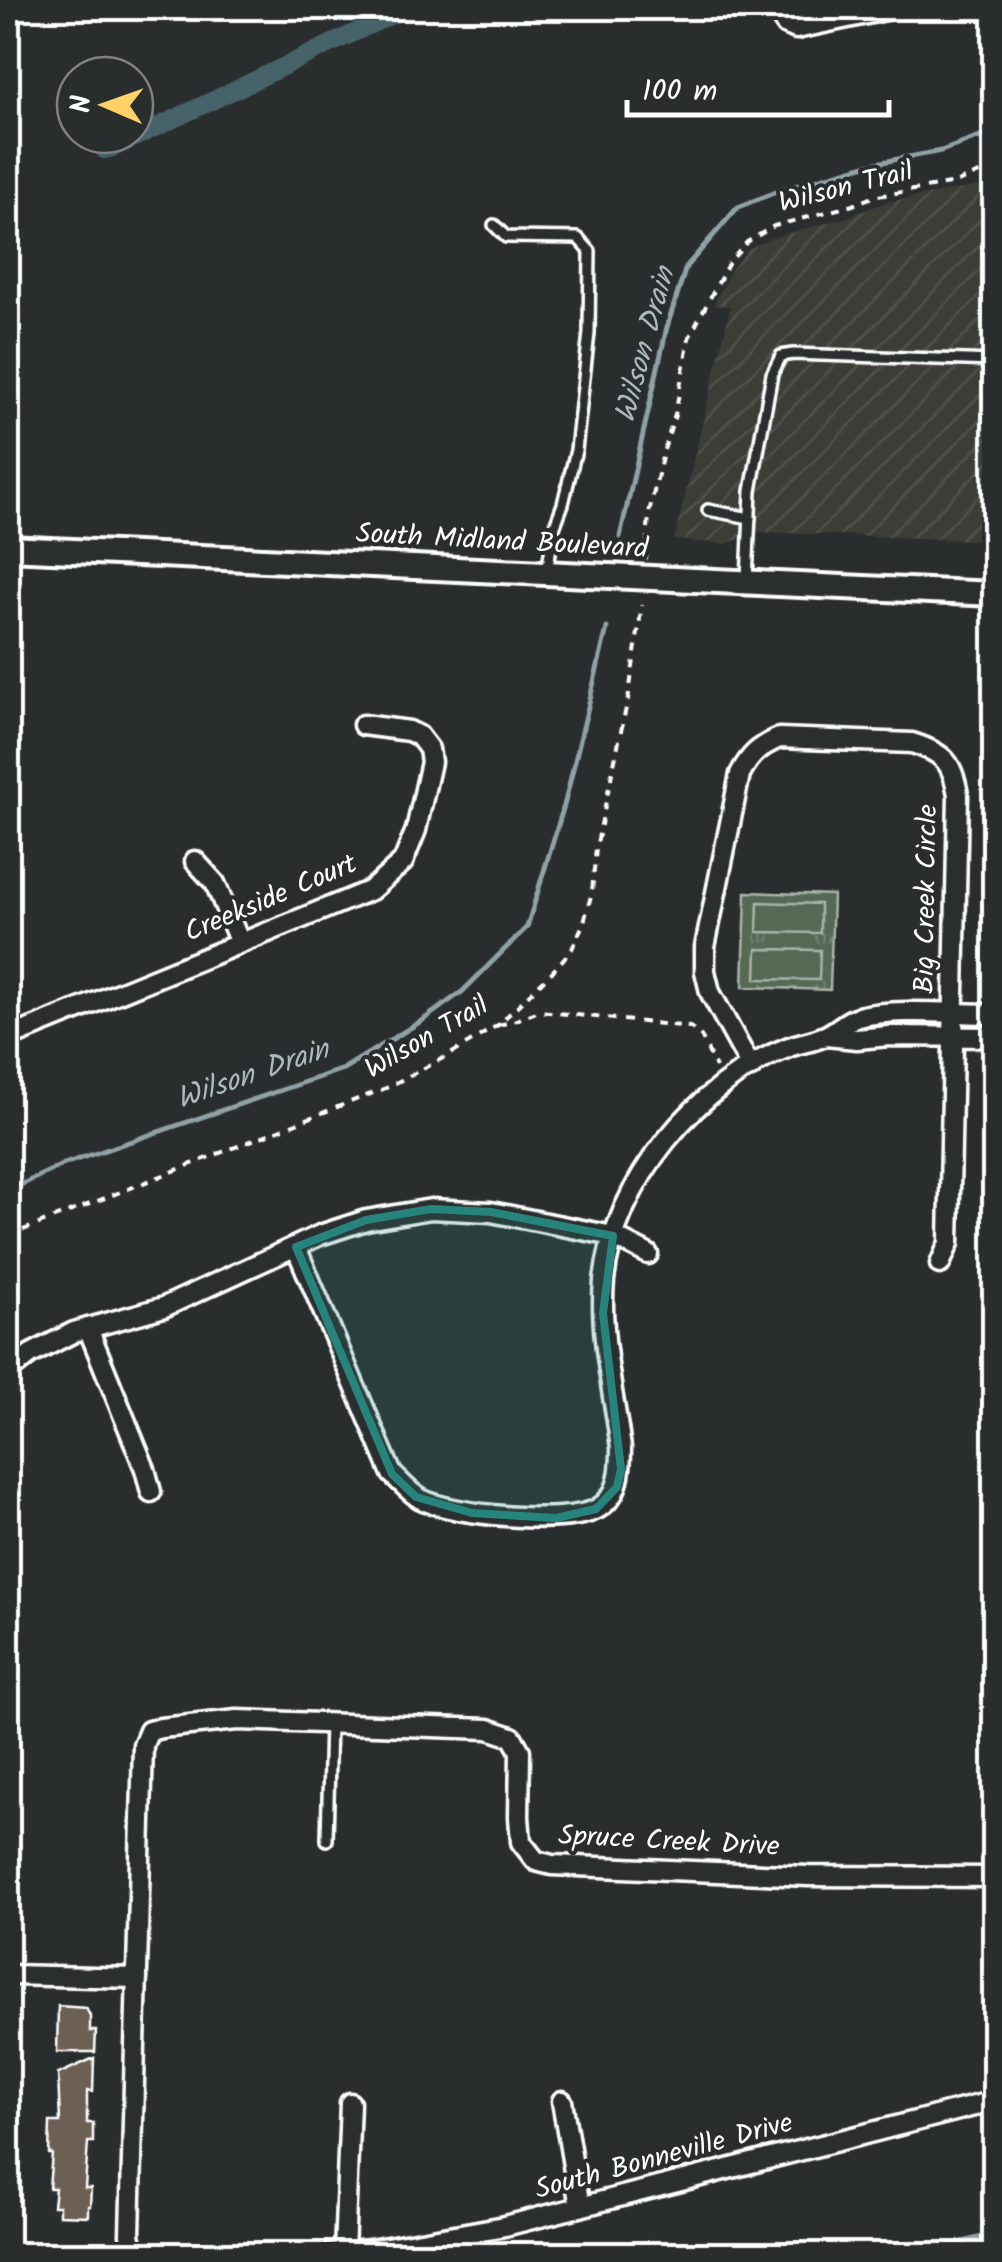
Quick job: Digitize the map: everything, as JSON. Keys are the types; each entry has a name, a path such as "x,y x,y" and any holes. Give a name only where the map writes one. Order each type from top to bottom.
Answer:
{"main road":[{"name":"South Midland Boulevard","path":"8,548 994,594"}],"street":[{"path":"775,8 786,26 796,30 894,8"},
{"name":"Creekside Court","path":"8,1037 372,890 403,862 416,830 431,762 429,748 419,736 364,725"},
{"name":"Big Creek Circle","path":"751,1067 710,992 704,971 704,947 740,774 749,756 779,738 912,743 929,748 944,758 954,773 958,795 949,1243 940,1264"},
{"path":"195,861 214,883 240,943"},
{"path":"296,1247 392,1474 416,1497 472,1513 556,1518 596,1510 617,1487 621,1448 603,1313 604,1283 613,1236 637,1183 658,1149 723,1085 788,1048 826,1036 854,1018 882,1014 994,1014"},
{"path":"826,1036 994,1038"},
{"path":"8,1372 30,1354 74,1332 164,1308 320,1235 366,1220 432,1209 491,1212 613,1236 648,1254"},
{"path":"88,1328 151,1492"},
{"path":"134,2254 130,2234 143,1746 149,1731 162,1728 237,1720 330,1724"},
{"name":"Spruce Creek Drive","path":"330,1724 488,1729 512,1737 520,1751 520,1842 536,1861 552,1865 808,1876 994,1878"},
{"path":"8,1975 137,1978"},
{"path":"562,2101 580,2207"},
{"name":"South Bonneville Drive","path":"337,2254 505,2226 994,2101"},
{"path":"337,2254 350,2103"}],"lane":[{"path":"494,224 506,237 578,238 590,251 589,334 576,450 554,528 547,575"},
{"path":"747,582 750,491 772,374 781,356 994,362"},
{"path":"708,510 750,518"},
{"path":"328,1840 330,1724"}],"path":[{"name":"Wilson Trail","path":"646,560 649,513 675,415 689,338 728,264 747,242 774,226 872,197 955,183 994,167"},
{"name":"Wilson Trail","path":"8,1236 386,1088 498,1025 552,972 572,949 592,892 596,848 629,694 642,605"},
{"path":"498,1025 540,1011 690,1027 701,1036 723,1085"}],"highlighted area":[{"path":"431,1209 491,1212 613,1236 603,1313 621,1469 617,1487 596,1509 556,1518 472,1513 416,1497 392,1474 296,1247 366,1220"}],"shaded area":[{"path":"994,181 994,541 759,532 726,544 674,540 731,306 713,305 731,270 748,249 886,202"}],"green space":[{"path":"746,892 833,895 830,990 743,987"},
{"path":"758,902 820,904 820,933 757,932"},
{"path":"757,949 820,950 819,980 756,979"}],"building":[{"path":"58,2006 86,2008 90,2031 96,2031 95,2052 57,2052"},
{"path":"94,2058 93,2092 87,2091 87,2123 93,2123 85,2188 91,2188 88,2216 59,2215 59,2206 53,2206 55,2188 49,2188 50,2122 60,2122 58,2074"}],"waterway":[{"path":"155,128 406,8"},
{"name":"Wilson Drain","path":"620,537 667,327 686,267 738,207 784,189 866,165 941,151 994,132"},
{"name":"Wilson Drain","path":"8,1191 64,1164 343,1069 463,991 527,927 565,802 607,628"},
{"path":"916,2254 994,2234"}]}
